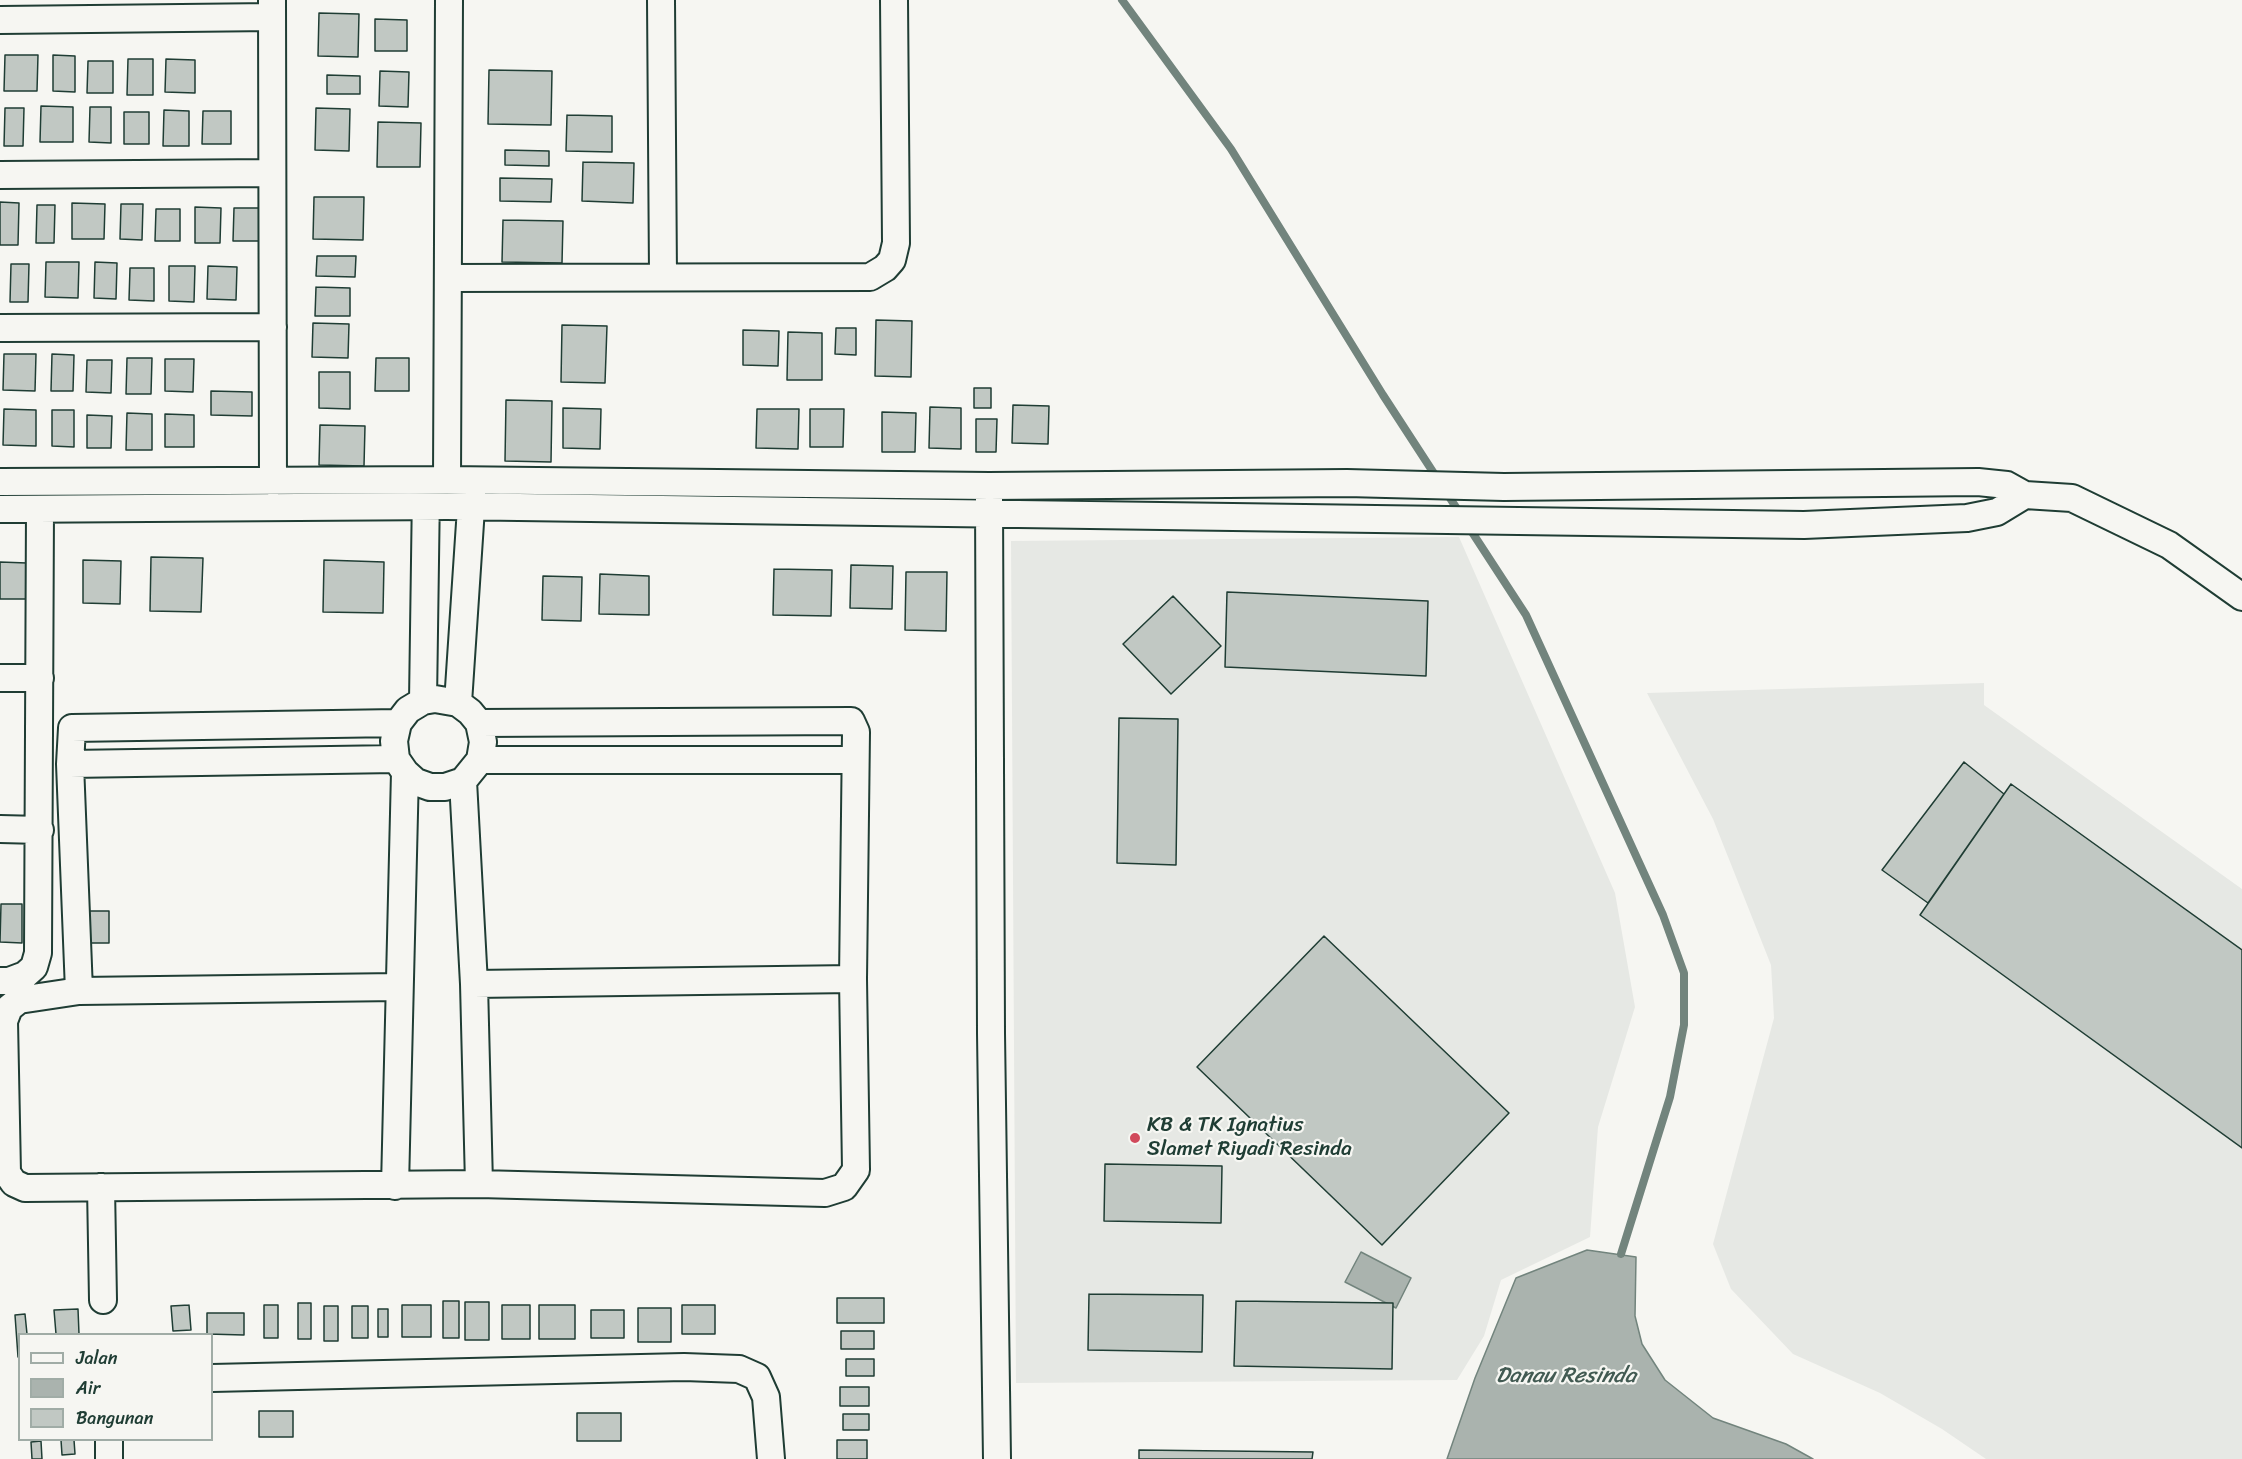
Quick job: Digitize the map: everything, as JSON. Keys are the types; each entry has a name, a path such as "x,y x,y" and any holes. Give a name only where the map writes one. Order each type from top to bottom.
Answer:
{"street":[{"path":"423,701 426,507 437,480 448,278 449,0"},
{"path":"661,0 663,275"},
{"path":"448,278 663,275 870,277 885,268 892,260 896,243 894,0"},
{"path":"0,20 272,8 273,482"},
{"path":"0,174 272,173"},
{"path":"0,328 273,327"},
{"path":"458,703 473,480"},
{"path":"0,482 473,480 989,486 1347,483 1504,487 1978,482 2007,485 2025,495 2072,498 2169,545 2242,597"},
{"path":"989,486 991,1033 998,1459"},
{"path":"0,509 426,507 1348,517 1804,525 1967,518 1997,512 2025,495"},
{"path":"0,981 9,981 25,975 34,967 38,953 40,509"},
{"path":"0,678 40,678"},
{"path":"70,764 400,766 416,782 430,787 445,787 463,781 480,760 483,742 479,723 470,711 447,699 423,701 408,710 398,723 394,741 400,766 395,1186"},
{"path":"398,987 79,991 19,1000 9,1008 4,1021 7,1173 14,1183 25,1188 479,1184 825,1193 844,1187 856,1170 853,979 855,732 851,721 479,723"},
{"path":"79,991 69,733 74,727 398,723"},
{"path":"480,760 854,760"},
{"path":"463,781 474,984 479,1184"},
{"path":"0,829 40,830"},
{"path":"474,984 853,979"},
{"path":"101,1187 103,1300"},
{"path":"213,1378 684,1367 739,1368 757,1377 766,1397 771,1459"},
{"path":"109,1441 109,1459"}],"shaded area":[{"path":"1459,537 1615,893 1635,1007 1598,1127 1590,1237 1501,1280 1484,1336 1457,1380 1016,1383 1011,541"},
{"path":"1984,683 1984,705 2242,889 2242,1459 1986,1459 1942,1429 1880,1393 1793,1354 1731,1289 1713,1244 1774,1018 1771,965 1713,819 1647,693"}],"water":[{"name":"Danau Resinda","path":"1587,1250 1636,1257 1635,1316 1642,1344 1665,1380 1713,1418 1786,1444 1813,1459 1447,1459 1475,1378 1516,1278"},
{"path":"1361,1252 1411,1278 1396,1308 1345,1282"}],"building":[{"path":"319,13 359,14 358,57 318,56"},
{"path":"375,19 407,20 407,51 375,51"},
{"path":"5,55 38,55 37,91 4,91"},
{"path":"53,55 75,56 75,92 53,91"},
{"path":"128,59 153,59 153,95 127,95"},
{"path":"166,59 195,60 195,93 165,92"},
{"path":"88,61 113,61 113,93 87,93"},
{"path":"489,70 552,71 551,125 488,124"},
{"path":"380,71 409,72 408,107 379,106"},
{"path":"327,75 360,76 360,94 327,94"},
{"path":"41,106 73,107 73,142 40,142"},
{"path":"90,107 111,107 111,143 89,142"},
{"path":"5,108 24,108 23,146 4,146"},
{"path":"316,108 350,109 349,151 315,150"},
{"path":"164,110 189,111 189,146 163,146"},
{"path":"203,111 231,111 231,144 202,144"},
{"path":"124,112 149,112 149,144 124,144"},
{"path":"567,115 612,116 612,152 566,151"},
{"path":"378,122 421,123 420,167 377,167"},
{"path":"505,150 549,151 549,166 505,165"},
{"path":"583,162 634,163 633,203 582,201"},
{"path":"500,178 552,179 551,202 500,201"},
{"path":"314,197 364,197 363,240 313,239"},
{"path":"0,202 19,203 18,245 0,245"},
{"path":"72,203 105,204 104,239 72,239"},
{"path":"121,204 143,204 142,240 120,239"},
{"path":"37,205 55,205 54,243 36,243"},
{"path":"195,207 221,208 220,243 195,243"},
{"path":"234,208 263,208 262,241 233,241"},
{"path":"156,209 180,209 180,241 155,241"},
{"path":"503,220 563,221 562,263 502,262"},
{"path":"317,256 356,256 355,277 316,276"},
{"path":"46,262 79,262 78,298 45,297"},
{"path":"95,262 117,263 116,299 94,298"},
{"path":"11,264 29,264 28,302 10,302"},
{"path":"169,266 195,266 194,302 169,301"},
{"path":"208,266 237,267 236,300 207,299"},
{"path":"130,268 154,268 154,301 129,300"},
{"path":"316,287 350,288 350,316 315,316"},
{"path":"876,320 912,321 911,377 875,376"},
{"path":"313,323 349,324 348,358 312,357"},
{"path":"562,325 607,326 605,383 561,382"},
{"path":"836,328 856,328 856,355 835,354"},
{"path":"743,330 779,331 778,366 743,365"},
{"path":"788,332 822,333 822,380 787,380"},
{"path":"4,354 36,354 35,391 3,390"},
{"path":"52,354 74,355 73,391 51,391"},
{"path":"127,358 152,358 151,394 126,394"},
{"path":"376,358 409,358 409,391 375,391"},
{"path":"165,359 194,359 193,392 165,391"},
{"path":"87,360 112,360 111,393 86,392"},
{"path":"319,372 350,372 350,409 319,408"},
{"path":"974,388 991,388 991,408 974,408"},
{"path":"211,391 252,392 252,416 211,415"},
{"path":"506,400 552,401 551,462 505,461"},
{"path":"1013,405 1049,406 1048,444 1012,443"},
{"path":"930,407 961,408 961,449 929,448"},
{"path":"563,408 601,409 600,449 563,448"},
{"path":"4,409 36,410 36,446 3,445"},
{"path":"757,409 799,409 798,449 756,448"},
{"path":"810,409 844,409 843,447 810,447"},
{"path":"52,410 74,410 74,447 52,446"},
{"path":"882,412 916,413 915,452 882,452"},
{"path":"127,413 152,414 152,450 126,450"},
{"path":"165,414 194,415 194,447 165,447"},
{"path":"87,415 112,416 111,448 87,448"},
{"path":"976,419 997,419 996,452 976,452"},
{"path":"320,425 365,426 364,466 319,465"},
{"path":"151,557 203,558 201,612 150,611"},
{"path":"83,560 121,561 120,604 83,603"},
{"path":"324,560 384,562 383,613 323,612"},
{"path":"0,562 27,563 26,599 0,599"},
{"path":"851,565 893,566 892,609 850,608"},
{"path":"774,569 832,570 831,616 773,615"},
{"path":"906,572 947,572 946,631 905,630"},
{"path":"600,574 649,576 649,615 599,614"},
{"path":"543,576 582,577 581,621 542,620"},
{"path":"1227,592 1428,601 1426,676 1225,667"},
{"path":"1173,596 1221,646 1171,694 1123,644"},
{"path":"1119,718 1178,719 1176,865 1117,863"},
{"path":"1964,762 2004,794 1928,903 1882,870"},
{"path":"2011,784 2242,950 2242,1148 1920,915"},
{"path":"1,904 22,904 22,943 0,942"},
{"path":"81,911 109,911 109,943 81,943"},
{"path":"1324,936 1509,1113 1382,1245 1197,1067"},
{"path":"1105,1164 1222,1166 1221,1223 1104,1221"},
{"path":"1089,1294 1203,1295 1202,1352 1088,1350"},
{"path":"837,1298 884,1298 884,1323 837,1323"},
{"path":"443,1301 459,1301 459,1338 443,1338"},
{"path":"1236,1301 1393,1303 1392,1369 1234,1366"},
{"path":"465,1302 489,1302 489,1340 465,1340"},
{"path":"298,1303 311,1303 311,1339 298,1339"},
{"path":"189,1305 191,1330 173,1331 171,1306"},
{"path":"264,1305 278,1305 278,1338 264,1338"},
{"path":"402,1305 431,1305 431,1337 402,1337"},
{"path":"502,1305 530,1305 530,1339 502,1339"},
{"path":"539,1305 575,1305 575,1339 539,1339"},
{"path":"682,1305 715,1305 715,1334 682,1334"},
{"path":"324,1306 338,1306 338,1341 324,1341"},
{"path":"352,1306 368,1306 368,1338 352,1338"},
{"path":"638,1308 671,1308 671,1342 638,1342"},
{"path":"78,1309 79,1333 56,1333 54,1310"},
{"path":"378,1309 388,1309 388,1337 378,1337"},
{"path":"591,1310 624,1310 624,1338 591,1338"},
{"path":"207,1313 244,1313 244,1335 207,1333"},
{"path":"25,1314 27,1333 18,1333 18,1357 15,1315"},
{"path":"841,1331 874,1331 874,1349 841,1349"},
{"path":"846,1359 874,1359 874,1376 846,1376"},
{"path":"840,1387 869,1387 869,1406 840,1406"},
{"path":"259,1411 293,1411 293,1437 259,1437"},
{"path":"577,1413 621,1413 621,1441 577,1441"},
{"path":"843,1414 869,1414 869,1430 843,1430"},
{"path":"837,1440 867,1440 867,1459 837,1459"},
{"path":"41,1441 42,1459 32,1459 31,1442"},
{"path":"61,1441 74,1441 75,1454 62,1455"},
{"path":"1139,1450 1313,1452 1312,1459 1139,1459"}],"waterway":[{"path":"1122,0 1231,149 1383,395 1461,515"},
{"path":"1468,526 1526,615 1663,915 1684,973 1684,1025 1670,1097 1621,1254"}],"place":[{"name":"KB & TK Ignatius Slamet Riyadi Resinda","path":"1135,1138"}]}
